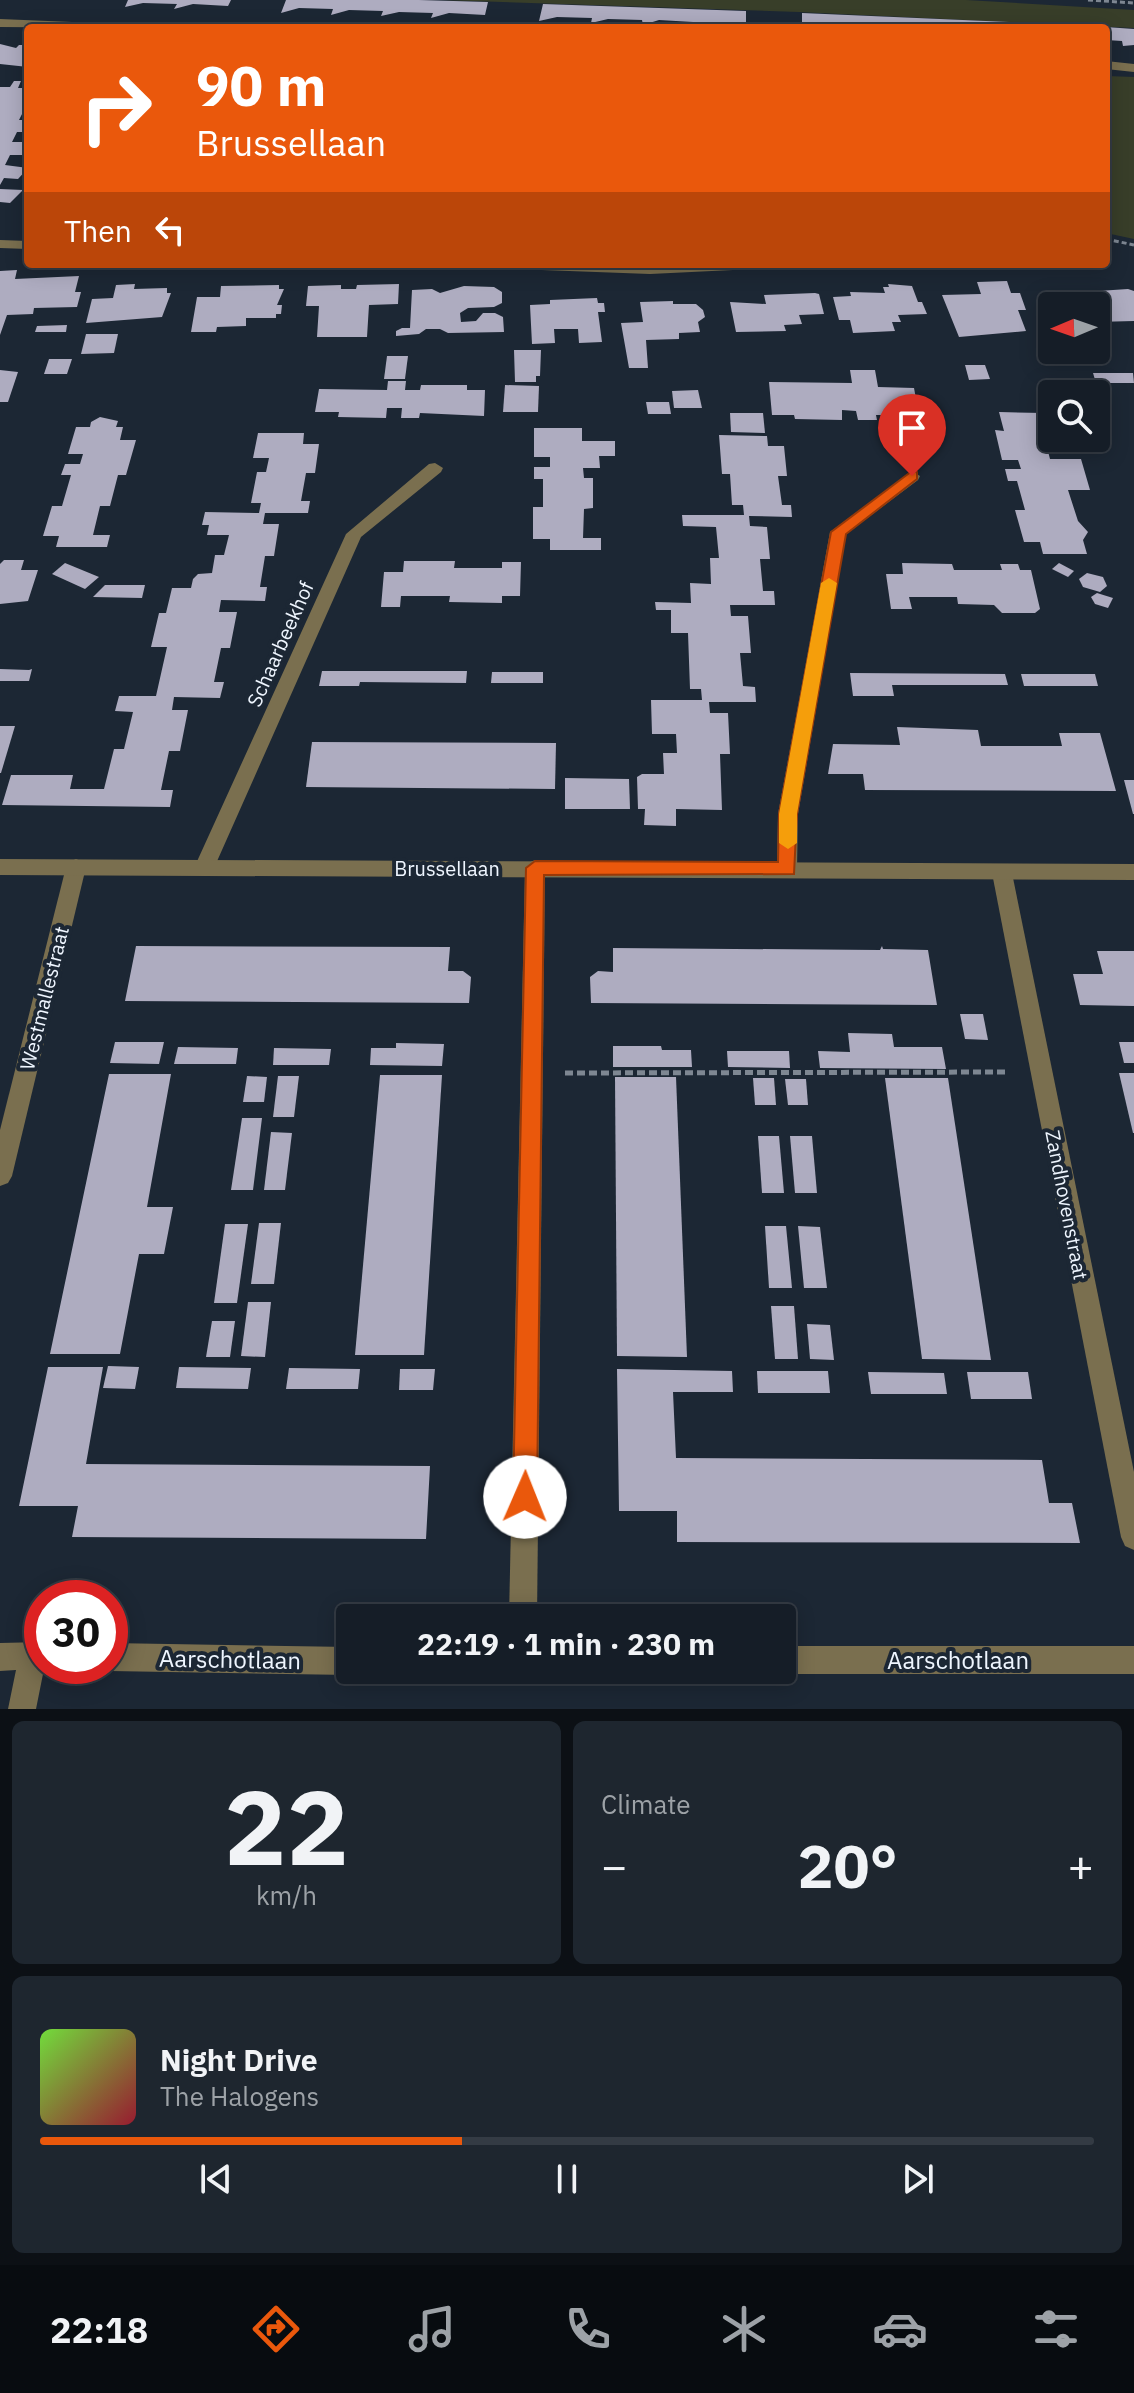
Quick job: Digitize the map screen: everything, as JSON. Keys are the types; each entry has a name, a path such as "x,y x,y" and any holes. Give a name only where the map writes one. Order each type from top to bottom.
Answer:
{"street":[{"path":"0,23 24,24"},
{"path":"1110,65 1134,68"},
{"path":"0,244 24,245"},
{"name":"Schaarbeekhof","path":"204,868 354,534 435,468"},
{"path":"787,869 788,814 838,532 912,476"},
{"name":"Brussellaan","path":"0,867 1134,872"},
{"name":"Westmallestraat","path":"0,1176 76,867"},
{"path":"523,1604 535,868"},
{"name":"Zandhovenstraat","path":"1002,873 1134,1537"},
{"path":"0,1657 24,1656"},
{"name":"Aarschotlaan","path":"128,1657 336,1661"},
{"name":"Aarschotlaan","path":"796,1660 1134,1660"},
{"path":"22,1709 29,1684"}],"path":[{"path":"1088,0 1134,3"},
{"path":"1110,240 1134,245"},
{"path":"583,1072 993,1072"}],"green space":[{"path":"442,0 966,0 1134,10 1134,28 1110,27 1110,24"},
{"path":"1110,76 1134,77 1134,239 1110,234"}],"building":[{"path":"128,0 231,0 228,6 193,4 174,9 177,4 143,3 125,7"},
{"path":"286,0 488,2 485,15 449,13 431,18 433,13 399,12 381,16 383,11 349,10 331,15 333,9 299,8 281,13"},
{"path":"543,4 746,11 746,23 693,24 659,20 643,24 642,20 608,19 591,23 592,18 557,17 539,21"},
{"path":"802,13 1009,24 802,24"},
{"path":"1110,27 1134,29 1134,45 1123,46 1122,41 1110,40"},
{"path":"0,44 16,48 24,45 24,67 0,64"},
{"path":"14,81 21,81 18,88 24,88 24,110 19,120 24,120 24,132 17,132 12,142 24,142 24,155 10,155 5,165 24,167 24,172 18,179 4,178 0,185 0,87 10,87"},
{"path":"0,189 23,190 10,203 0,202"},
{"path":"17,270 15,279 79,276 75,292 81,292 77,307 34,308 33,314 7,315 0,335 0,271"},
{"path":"1007,281 1011,293 1020,293 1026,310 1018,310 1026,331 959,337 942,295 981,294 977,282"},
{"path":"135,284 134,289 167,288 167,293 171,293 162,317 86,323 92,299 113,298 116,285"},
{"path":"399,284 398,304 369,305 367,337 317,337 319,306 306,306 308,286 341,285 341,289 356,289 357,285"},
{"path":"888,284 912,286 927,314 898,315 901,322 892,322 895,331 853,333 850,320 839,320 833,297 851,296 850,292 885,293 883,287 889,287"},
{"path":"279,285 279,289 284,289 277,305 282,305 281,314 276,314 276,318 246,318 246,326 217,327 216,332 191,332 197,297 220,297 221,286"},
{"path":"464,286 494,287 502,292 502,303 494,307 468,308 460,313 461,322 476,321 483,313 495,313 503,317 504,332 448,333 440,329 426,329 419,334 396,336 396,331 410,328 412,290 432,289 440,293"},
{"path":"1134,291 1134,321 1110,322 1110,292 1083,292"},
{"path":"819,294 824,314 799,315 802,324 784,325 786,331 736,332 730,302 766,304 764,295"},
{"path":"597,298 598,303 604,303 605,312 598,312 602,342 579,343 578,329 554,329 555,343 532,344 530,305 550,304 550,300"},
{"path":"673,301 673,304 696,304 703,310 705,317 698,322 700,332 679,333 679,339 646,340 648,368 629,368 621,323 643,322 640,302"},
{"path":"67,325 66,332 35,332 37,326"},
{"path":"86,334 118,334 114,353 81,354"},
{"path":"514,350 541,350 540,376 536,376 536,382 515,382"},
{"path":"387,356 408,356 405,379 384,379"},
{"path":"49,359 72,359 67,374 44,374"},
{"path":"965,365 985,365 990,379 969,380"},
{"path":"0,370 18,372 8,402 0,402"},
{"path":"850,370 875,370 878,387 914,388 919,415 876,415 877,420 858,420 856,411 842,410 842,420 772,415 769,382 852,383"},
{"path":"1093,373 1133,373 1134,383 1110,383 1110,380 1095,380"},
{"path":"388,381 406,381 405,390 420,390 421,385 467,385 467,390 485,390 484,416 420,413 419,418 401,418 402,408 387,408 386,418 338,417 339,412 315,412 319,389 387,390"},
{"path":"505,385 539,386 538,412 503,412"},
{"path":"698,390 702,408 674,408 672,391"},
{"path":"646,402 669,402 671,414 648,414"},
{"path":"999,412 1038,413 1038,452 1048,452 1050,459 1081,459 1090,490 1068,490 1078,521 1088,532 1083,540 1087,554 1043,554 1040,542 1024,542 1015,510 1025,510 1017,481 1008,481 1005,469 1021,469 1018,460 1002,460 995,430 1004,431"},
{"path":"730,413 763,413 765,433 731,432"},
{"path":"100,417 118,421 116,427 123,427 120,440 136,440 126,475 118,475 110,506 100,506 93,535 110,535 107,547 56,547 59,536 43,536 52,506 62,506 71,475 61,475 65,464 80,464 83,454 68,454 76,427 90,427 91,422"},
{"path":"534,428 582,428 582,441 615,441 615,456 599,456 600,468 583,468 584,478 593,478 593,508 584,509 583,538 601,538 601,550 550,550 550,539 533,539 533,507 543,507 543,479 534,479 534,467 550,467 550,457 534,457"},
{"path":"258,433 304,433 303,444 319,444 315,473 306,473 301,501 310,501 308,513 265,513 263,524 279,524 274,556 265,556 260,587 267,587 265,601 221,600 219,612 237,612 230,648 221,648 214,682 224,682 220,698 174,697 172,710 188,710 180,751 169,751 161,790 173,790 170,807 2,805 11,775 73,775 70,789 104,789 114,749 124,749 133,712 115,711 119,696 156,696 167,647 151,647 159,613 166,613 172,588 191,588 198,574 212,573 215,555 224,555 229,535 207,535 209,525 202,525 205,512 259,513 261,503 251,503 257,472 266,472 269,458 253,458"},
{"path":"719,435 767,436 768,446 784,446 787,476 778,476 782,505 791,505 792,517 749,516 750,526 767,527 770,559 760,559 763,591 774,591 775,605 730,605 731,616 748,616 751,653 740,653 743,686 755,687 756,702 709,702 710,713 728,713 730,754 720,754 722,810 676,809 676,826 644,825 645,809 638,809 637,777 642,774 664,774 663,753 677,753 676,734 652,734 651,700 702,700 701,689 690,689 688,633 671,633 671,610 656,610 655,602 691,603 690,583 711,584 710,558 719,558 716,527 683,526 682,515 744,515 743,505 732,505 730,474 722,474"},
{"path":"4,560 24,560 21,570 38,570 28,601 0,604 0,564"},
{"path":"404,561 455,561 454,568 502,568 502,562 521,562 520,596 502,596 502,603 449,602 450,596 401,596 400,607 381,607 384,572 403,572"},
{"path":"65,563 99,577 85,589 52,574"},
{"path":"902,563 952,564 954,570 1002,570 1000,564 1018,564 1020,570 1031,570 1040,609 1035,613 1002,613 994,605 958,604 957,597 909,597 912,609 891,609 886,574 903,574"},
{"path":"1059,563 1074,571 1068,577 1052,569"},
{"path":"1087,573 1103,577 1107,586 1100,592 1083,587 1079,579"},
{"path":"105,585 145,585 142,598 93,597"},
{"path":"1097,593 1113,598 1108,608 1095,604 1091,597"},
{"path":"0,669 32,669 29,681 0,681"},
{"path":"322,671 467,671 466,683 360,682 359,686 319,686"},
{"path":"492,672 543,672 543,683 491,683"},
{"path":"850,673 1005,674 1008,685 892,685 894,696 853,696"},
{"path":"1021,674 1095,674 1098,686 1024,686"},
{"path":"0,726 15,726 1,773 0,773"},
{"path":"897,727 978,730 981,746 1062,746 1059,733 1100,733 1116,791 865,790 863,774 828,774 833,744 900,745"},
{"path":"312,742 556,743 555,789 306,787"},
{"path":"565,778 629,779 630,809 565,809"},
{"path":"1124,780 1134,780 1134,814 1133,814"},
{"path":"136,946 450,947 448,971 463,971 471,977 469,1003 125,1001"},
{"path":"882,946 883,949 928,950 937,1005 591,1003 590,977 598,971 613,972 613,948 880,950"},
{"path":"1097,951 1134,951 1134,1006 1080,1005 1073,974 1103,974"},
{"path":"960,1014 983,1014 988,1040 965,1039"},
{"path":"848,1033 892,1034 894,1047 942,1047 946,1069 820,1068 818,1051 850,1052"},
{"path":"115,1042 164,1042 159,1064 110,1063"},
{"path":"1119,1042 1134,1042 1134,1063 1124,1063"},
{"path":"396,1043 444,1044 442,1066 370,1065 371,1048 396,1048"},
{"path":"613,1046 661,1046 662,1050 691,1050 692,1067 613,1067"},
{"path":"178,1047 238,1048 236,1064 174,1064"},
{"path":"274,1048 331,1049 329,1065 273,1065"},
{"path":"727,1051 789,1051 790,1068 728,1067"},
{"path":"1119,1073 1134,1073 1134,1133 1133,1133"},
{"path":"109,1074 171,1074 147,1207 173,1207 164,1254 139,1254 120,1354 50,1354"},
{"path":"380,1075 442,1075 424,1355 355,1355"},
{"path":"247,1076 267,1077 264,1102 243,1102"},
{"path":"278,1076 299,1076 294,1117 273,1117"},
{"path":"615,1077 676,1077 687,1357 617,1356"},
{"path":"753,1078 774,1078 776,1105 755,1105"},
{"path":"885,1078 948,1078 991,1360 922,1359"},
{"path":"785,1079 806,1079 808,1105 788,1105"},
{"path":"242,1118 262,1118 253,1190 231,1190"},
{"path":"271,1132 292,1133 285,1190 264,1190"},
{"path":"758,1136 779,1136 784,1193 762,1193"},
{"path":"790,1136 812,1136 817,1193 795,1193"},
{"path":"259,1223 281,1223 274,1284 251,1284"},
{"path":"225,1224 248,1224 237,1303 214,1303"},
{"path":"765,1226 786,1226 792,1288 769,1288"},
{"path":"798,1226 820,1227 827,1288 804,1288"},
{"path":"248,1302 271,1302 265,1357 241,1356"},
{"path":"771,1306 794,1306 798,1359 775,1359"},
{"path":"212,1321 235,1321 230,1357 206,1357"},
{"path":"807,1324 830,1325 834,1360 810,1359"},
{"path":"108,1366 139,1367 135,1389 103,1388"},
{"path":"48,1367 103,1367 86,1464 430,1466 426,1539 72,1537 78,1506 19,1506"},
{"path":"179,1367 251,1368 248,1389 176,1388"},
{"path":"289,1368 360,1369 358,1389 286,1389"},
{"path":"400,1369 435,1369 433,1390 399,1390"},
{"path":"617,1369 732,1371 733,1392 673,1392 676,1458 1042,1460 1049,1503 1072,1503 1080,1543 677,1542 677,1511 619,1511"},
{"path":"757,1371 828,1371 830,1393 758,1393"},
{"path":"868,1372 944,1373 947,1394 871,1394"},
{"path":"967,1372 1028,1372 1032,1399 971,1399"}],"slow traffic":[{"path":"788,843 788,814 829,583"}],"route":[{"path":"525,1497 535,868 787,869 788,814 838,532 912,476"}]}
